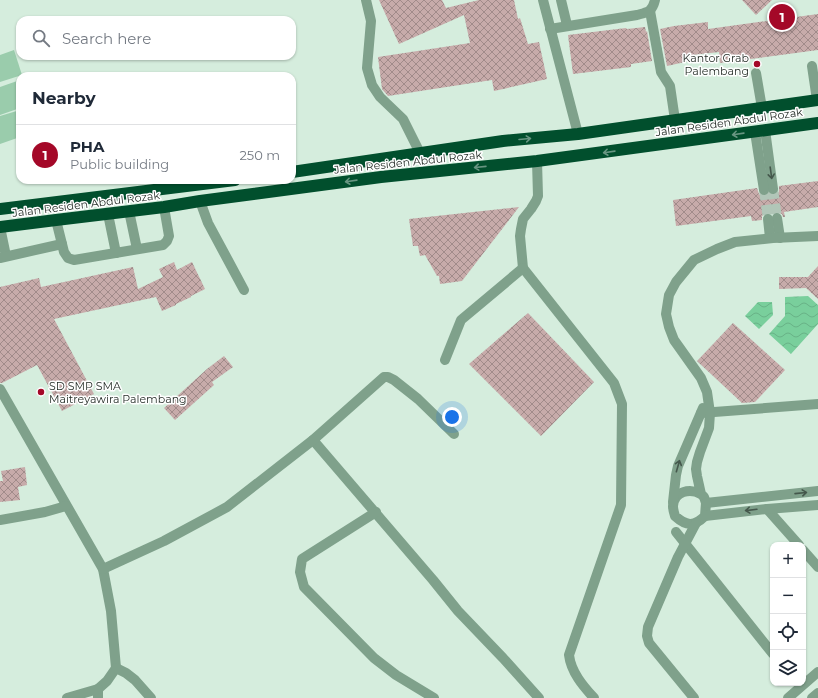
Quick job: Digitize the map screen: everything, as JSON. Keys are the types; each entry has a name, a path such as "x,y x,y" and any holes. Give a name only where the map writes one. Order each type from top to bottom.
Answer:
{"highway":[{"name":"Jalan Residen Abdul Rozak","path":"296,171 503,141 578,134 817,100"},
{"name":"Jalan Residen Abdul Rozak","path":"0,227 164,207 380,177 537,162 818,123"},
{"name":"Jalan Residen Abdul Rozak","path":"0,209 203,184"}],"street":[{"path":"366,0 371,21 367,68 372,85 380,97 403,119 420,153"},
{"path":"543,0 578,134"},
{"path":"561,0 565,26"},
{"path":"550,29 637,15 650,11 655,0"},
{"path":"650,11 661,72 670,86 675,120"},
{"path":"812,66 817,100"},
{"path":"756,73 762,108"},
{"path":"760,131 768,190"},
{"path":"537,162 538,196 531,210 523,219 520,236 523,268 614,383 622,404 621,505 569,655 569,662 576,676 594,698"},
{"path":"200,201 208,223 244,290"},
{"path":"56,220 66,255 68,258 74,260 163,245 169,236 164,207"},
{"path":"129,211 136,249"},
{"path":"108,214 116,253"},
{"path":"773,218 775,238"},
{"path":"0,227 3,257 62,244"},
{"path":"701,494 697,476 697,462 708,428 706,413 708,399 701,378 674,340 668,327 666,314 669,295 676,282 694,260 717,249 735,242 818,236"},
{"path":"445,360 461,320 523,268"},
{"path":"103,569 164,540 227,507 314,440 384,377 388,376 418,399 454,434"},
{"path":"0,390 103,569 111,611 116,668 98,694 67,698"},
{"path":"706,413 818,404"},
{"path":"678,557 673,504 676,475 678,466 706,413"},
{"path":"314,440 458,611 539,698"},
{"path":"673,504 679,494 690,490 696,491 704,497 706,503 705,516"},
{"path":"706,503 818,491"},
{"path":"694,698 650,643 647,636 648,627 678,557 696,523 705,516 767,508 818,505"},
{"path":"0,520 45,512 66,506"},
{"path":"767,508 796,542"},
{"path":"376,512 302,559 300,572 304,587 378,662 396,675 434,698"},
{"path":"675,516 684,522 690,524 696,523"},
{"path":"676,532 770,650"},
{"path":"806,553 818,567"},
{"path":"116,668 135,680 151,698"},
{"path":"806,680 818,672"},
{"path":"788,698 798,686"},
{"path":"812,698 818,693"}],"shaded area":[{"path":"14,50 21,72 16,72 16,77 0,82 0,55"},
{"path":"16,81 16,109 0,115 0,87"},
{"path":"16,111 16,138 0,144 0,116"}],"water":[{"path":"808,296 818,305 818,324 791,354 769,334 785,316 785,297"},
{"path":"758,302 772,302 773,315 759,329 745,316"}],"building":[{"path":"379,0 442,0 446,8 479,0 514,0 518,19 520,18 528,44 539,42 547,79 494,91 492,80 388,96 382,89 378,57 470,43 464,15 399,44"},
{"path":"742,0 772,0 756,15"},
{"path":"818,14 818,50 720,63 719,52 684,56 685,62 667,66 660,29 708,22 708,29"},
{"path":"645,27 652,61 631,64 631,67 573,74 568,35"},
{"path":"818,181 818,207 784,212 785,217 776,212 772,214 765,214 762,216 762,220 752,221 751,216 676,226 673,200 757,188 761,196 769,194 774,195 779,192 779,186"},
{"path":"519,207 462,281 440,284 439,276 437,276 425,255 420,256 418,246 413,246 409,219"},
{"path":"174,262 177,270 192,262 205,289 162,311 156,297 54,319 94,394 62,411 37,365 0,383 0,287 39,278 41,287 133,267 138,289 163,277 159,269"},
{"path":"818,266 818,299 806,288 779,289 779,277 808,277"},
{"path":"528,313 594,382 541,436 469,364"},
{"path":"733,323 785,370 755,402 742,403 697,361"},
{"path":"224,356 233,367 212,382 214,385 175,420 164,408 207,369"},
{"path":"25,467 27,485 18,487 20,500 0,502 0,481 3,481 1,471"}],"tunnel":[{"path":"773,189 777,218"},
{"path":"764,190 768,219"}],"place":[{"name":"PHA","path":"782,17"},
{"name":"Kantor Grab Palembang","path":"757,64"},
{"name":"SD SMP SMA Maitreyawira Palembang","path":"41,392"}]}
